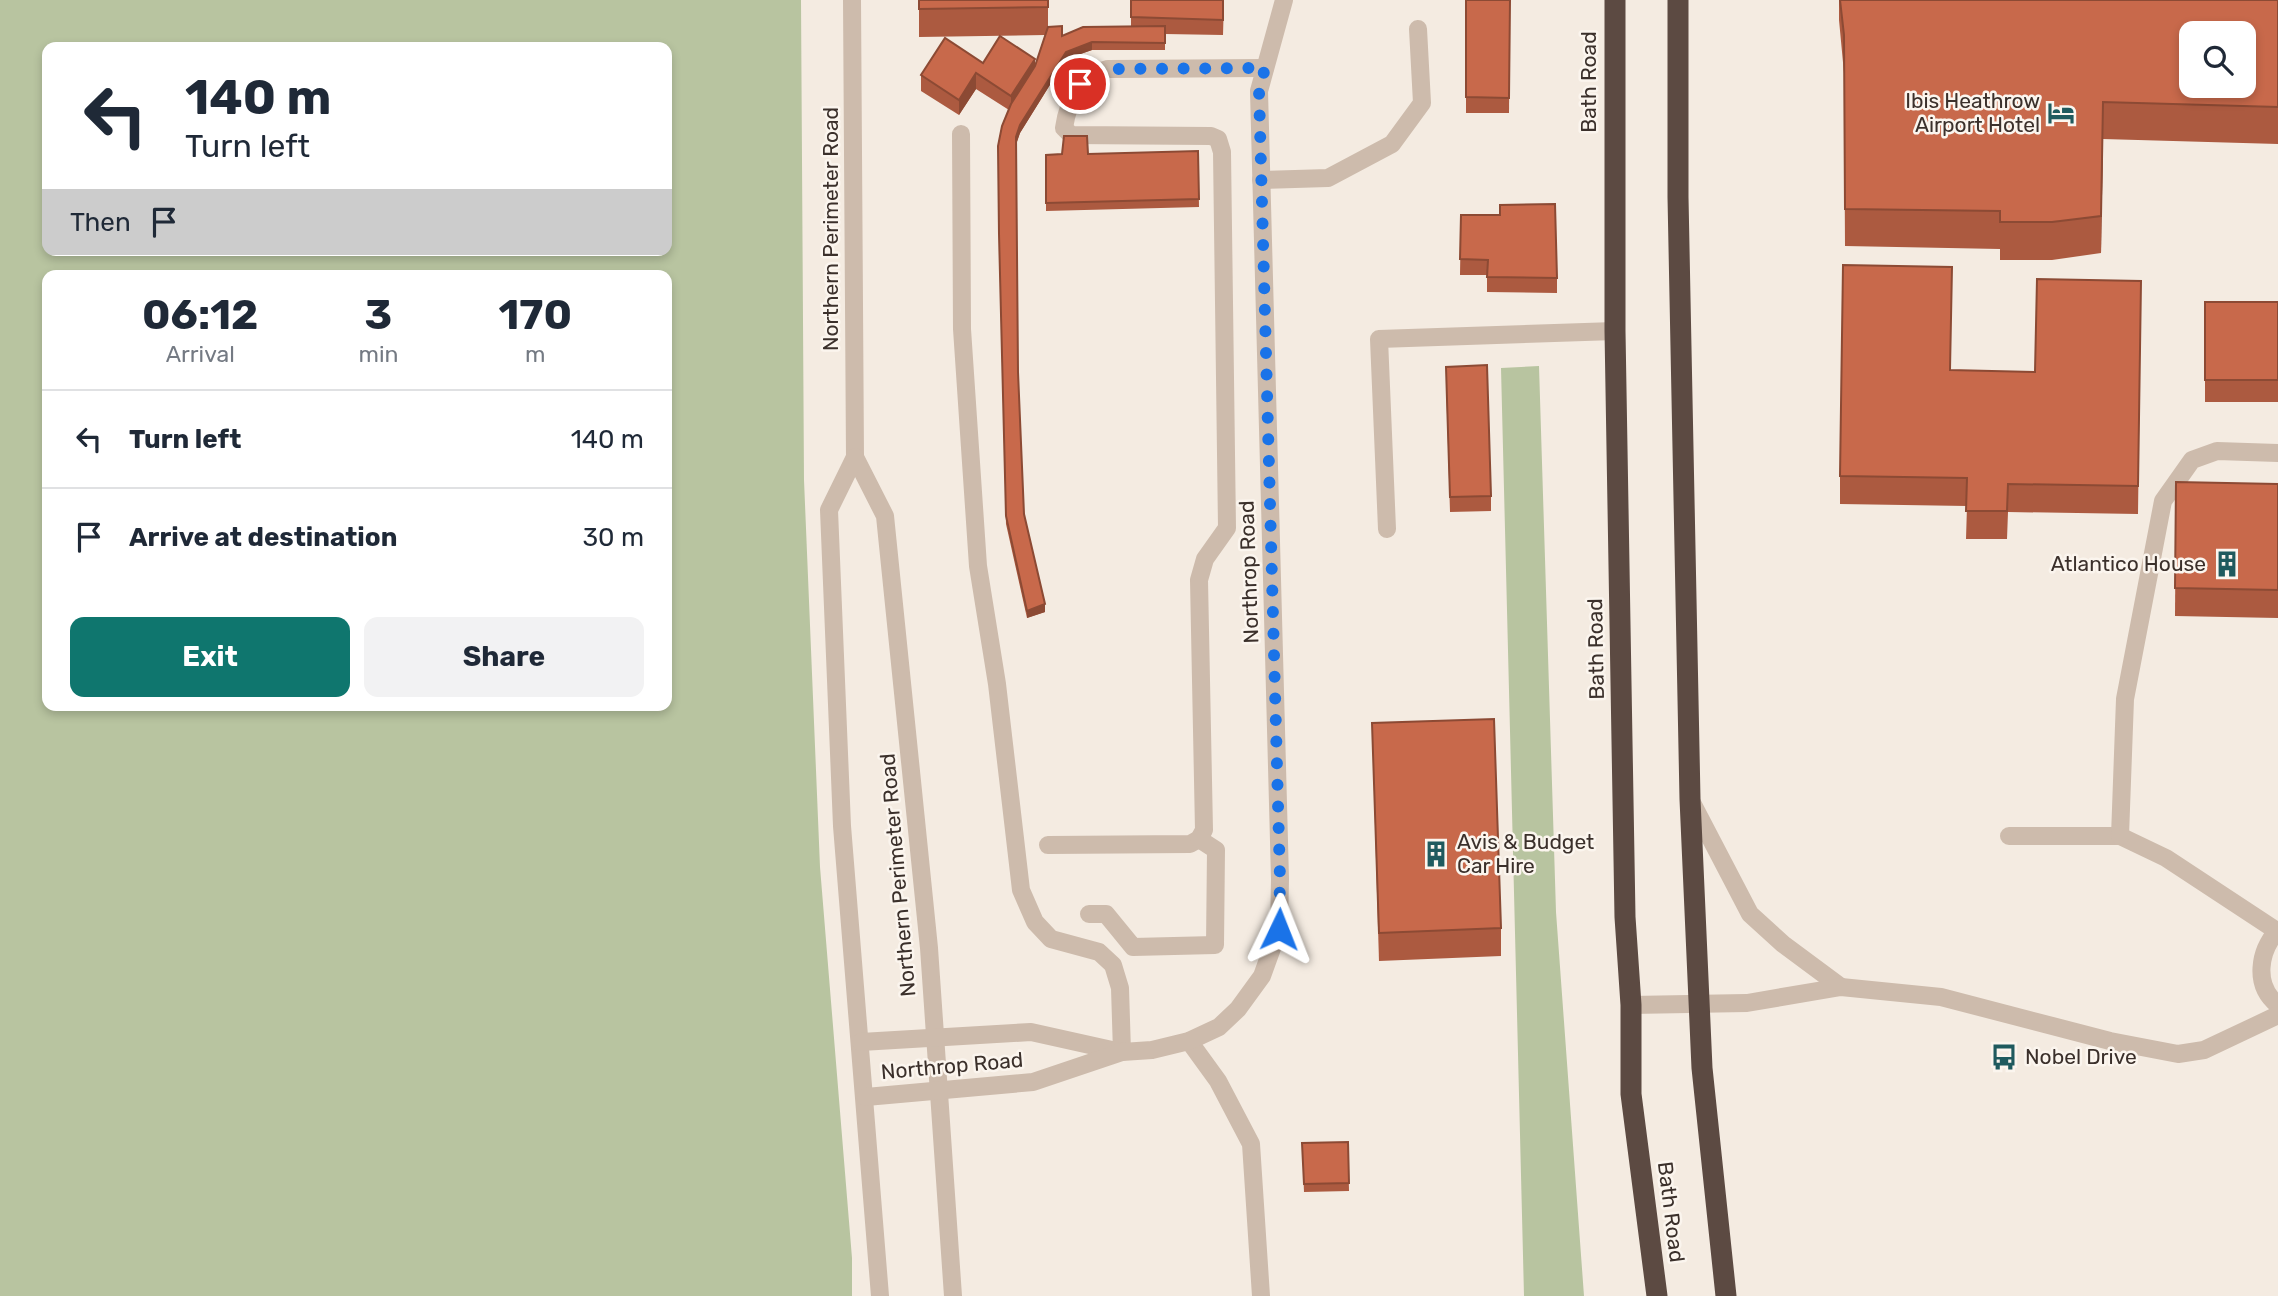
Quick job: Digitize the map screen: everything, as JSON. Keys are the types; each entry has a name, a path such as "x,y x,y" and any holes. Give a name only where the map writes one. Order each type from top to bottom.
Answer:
{"highway":[{"name":"Bath Road","path":"1615,0 1615,331 1625,903 1631,1005 1632,1094 1657,1296"},
{"path":"1678,0 1678,197 1690,799 1698,1006 1726,1296"}],"street":[{"name":"Northern Perimeter Road","path":"852,0 855,457 829,510 842,826 880,1296"},
{"name":"Northrop Road","path":"866,1097 1033,1082 1122,1052 1152,1050 1189,1041 1219,1027 1238,1009 1262,976 1279,929 1280,879 1259,91 1284,0"},
{"path":"1261,180 1328,178 1392,144 1422,103 1418,29"},
{"path":"1048,845 1190,844 1199,839 1204,830 1199,579 1205,559 1227,528 1222,152 1218,139 1211,136 1071,135 1064,128 1066,115 1080,84 1100,71 1265,68"},
{"path":"961,134 962,329 978,566 1000,711 1021,890 1035,922 1051,939 1099,952 1113,965 1120,988 1122,1052"},
{"path":"1387,529 1379,339 1615,331"},
{"path":"2120,836 2125,699 2163,501 2192,460 2217,451 2278,453"},
{"name":"Northern Perimeter Road","path":"855,457 885,516 936,1035 953,1296"},
{"path":"1690,799 1750,914 1783,944 1841,987"},
{"path":"2009,836 2120,836 2166,858 2277,931 2267,943 2261,974 2265,988 2278,1005"},
{"path":"1089,914 1106,914 1133,947 1215,945 1216,850 1199,839"},
{"path":"1631,1005 1698,1006 1746,1003 1841,987 1941,996 2110,1041 2178,1054 2204,1050 2278,1015"},
{"name":"Northrop Road","path":"861,1042 936,1035 1031,1032 1122,1052"},
{"path":"1189,1041 1218,1081 1251,1144 1261,1296"}],"green space":[{"path":"0,0 801,0 804,480 820,867 852,1258 852,1296 0,1296"},
{"path":"1539,366 1556,912 1584,1296 1524,1296 1501,368"}],"building":[{"path":"919,0 1048,0 1048,7 919,9"},
{"path":"1131,0 1223,0 1223,20 1131,17"},
{"path":"1466,0 1510,0 1509,98 1466,97"},
{"name":"Ibis Heathrow Airport Hotel","path":"1840,0 2278,0 2278,107 2103,102 2101,216 2052,222 2000,222 2000,211 1845,209 1844,35"},
{"path":"1062,26 1062,36 1083,27 1165,26 1165,43 1092,42 1066,52 1020,125 1016,137 1018,372 1024,514 1045,604 1027,611 1006,516 998,146 1011,104 1035,66 1048,27"},
{"path":"1000,36 1035,59 1011,96 976,73 959,100 921,75 945,38 983,63"},
{"path":"1064,136 1087,136 1088,154 1198,151 1199,199 1046,203 1046,155 1062,154"},
{"path":"1555,204 1557,278 1487,277 1488,260 1460,259 1461,215 1500,215 1500,205"},
{"path":"1843,265 1952,267 1950,370 2035,372 2037,279 2141,281 2138,486 2008,484 2007,511 1966,511 1967,478 1840,476"},
{"path":"2205,302 2278,302 2278,380 2205,380"},
{"path":"1487,365 1491,496 1450,497 1446,367"},
{"name":"Atlantico House","path":"2176,482 2278,484 2278,590 2175,588"},
{"name":"Avis & Budget Car Hire","path":"1494,719 1501,928 1379,933 1372,723"},
{"path":"1348,1142 1349,1183 1304,1184 1302,1143"}],"place":[{"name":"Ibis Heathrow Airport Hotel","path":"2061,113"},
{"name":"Atlantico House","path":"2227,564"},
{"name":"Avis & Budget Car Hire","path":"1436,854"},
{"name":"Nobel Drive","path":"2004,1057"}],"route":[{"path":"1080,84 1092,74 1108,69 1265,68 1259,91 1280,879 1279,929"}]}
